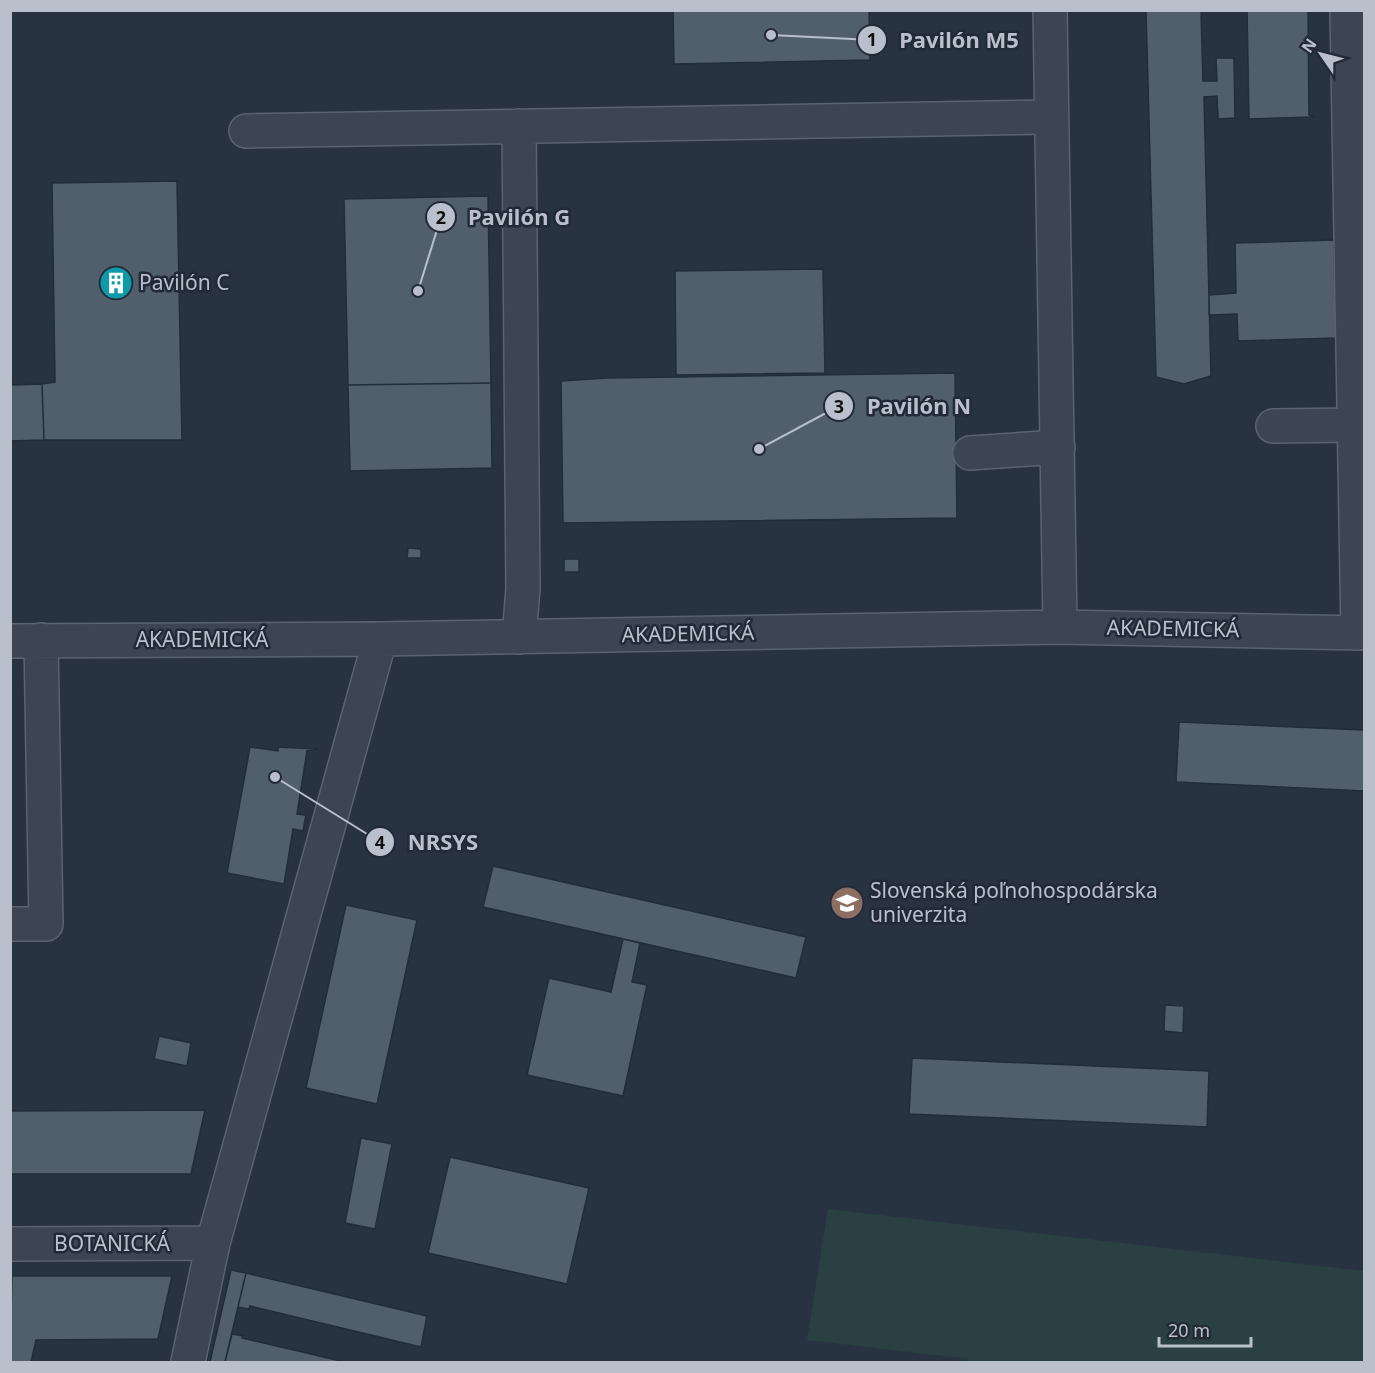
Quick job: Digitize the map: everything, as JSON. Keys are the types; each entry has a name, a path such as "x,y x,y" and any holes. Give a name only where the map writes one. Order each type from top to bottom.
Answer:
{"street":[{"path":"1050,10 1060,627"},
{"path":"1347,10 1361,633"},
{"path":"246,131 1050,117"},
{"path":"519,126 523,589 519,637"},
{"path":"1273,426 1355,425"},
{"path":"970,453 1058,447"},
{"name":"AKADEMICKÁ","path":"26,640 380,639 1060,627 1361,633"},
{"path":"188,1362 213,1243 380,639"},
{"path":"10,924 46,924 26,640"},
{"name":"BOTANICKÁ","path":"10,1244 213,1243"}],"green space":[{"path":"828,1209 1364,1271 1364,1362 969,1362 969,1359 807,1340"}],"building":[{"path":"673,10 869,10 870,60 674,64"},
{"path":"1201,10 1203,81 1217,81 1216,58 1234,58 1235,118 1218,119 1217,96 1204,97 1211,376 1184,384 1156,377 1146,11"},
{"path":"1247,10 1308,10 1309,115 1314,117 1249,119"},
{"name":"Pavilón C","path":"177,181 182,440 44,440 42,384 55,382 52,183"},
{"path":"488,196 491,383 348,385 344,199"},
{"path":"1334,240 1335,298 1338,297 1337,338 1238,341 1237,314 1209,315 1209,295 1236,293 1235,243"},
{"path":"823,269 825,373 676,375 675,271"},
{"path":"10,371 13,385 42,384 44,440 10,441"},
{"path":"955,373 957,518 563,523 561,381 606,378"},
{"path":"491,383 492,468 350,471 348,385"},
{"path":"408,548 421,549 421,558 407,558"},
{"path":"564,559 579,559 579,572 564,572"},
{"path":"1179,722 1364,730 1364,791 1176,782"},
{"path":"250,747 278,751 278,747 318,749 307,751 297,814 306,815 303,831 293,829 284,884 227,873"},
{"path":"493,866 806,937 796,978 483,907"},
{"path":"346,905 417,920 377,1104 306,1088"},
{"path":"623,939 640,943 632,982 647,985 623,1096 527,1075 549,978 611,992"},
{"path":"1165,1005 1184,1006 1183,1033 1164,1031"},
{"path":"159,1036 191,1043 187,1066 154,1059"},
{"path":"912,1058 1209,1071 1207,1127 909,1114"},
{"path":"205,1110 191,1174 10,1174 10,1111"},
{"path":"361,1138 392,1144 375,1229 345,1223"},
{"path":"450,1157 589,1188 567,1284 428,1253"},
{"path":"231,1270 246,1273 225,1362 210,1362"},
{"path":"246,1273 427,1316 421,1347 250,1306 249,1309 238,1307"},
{"path":"12,1276 172,1276 158,1339 36,1340 31,1362 10,1362"},
{"path":"232,1334 243,1336 242,1338 345,1362 225,1362"}],"place":[{"name":"Pavilón M5","path":"771,35"},
{"name":"Pavilón C","path":"116,283"},
{"name":"Pavilón G","path":"418,291"},
{"name":"Pavilón N","path":"759,449"},
{"name":"NRSYS","path":"275,777"},
{"name":"Slovenská poľnohospodárska univerzita","path":"847,903"}]}
